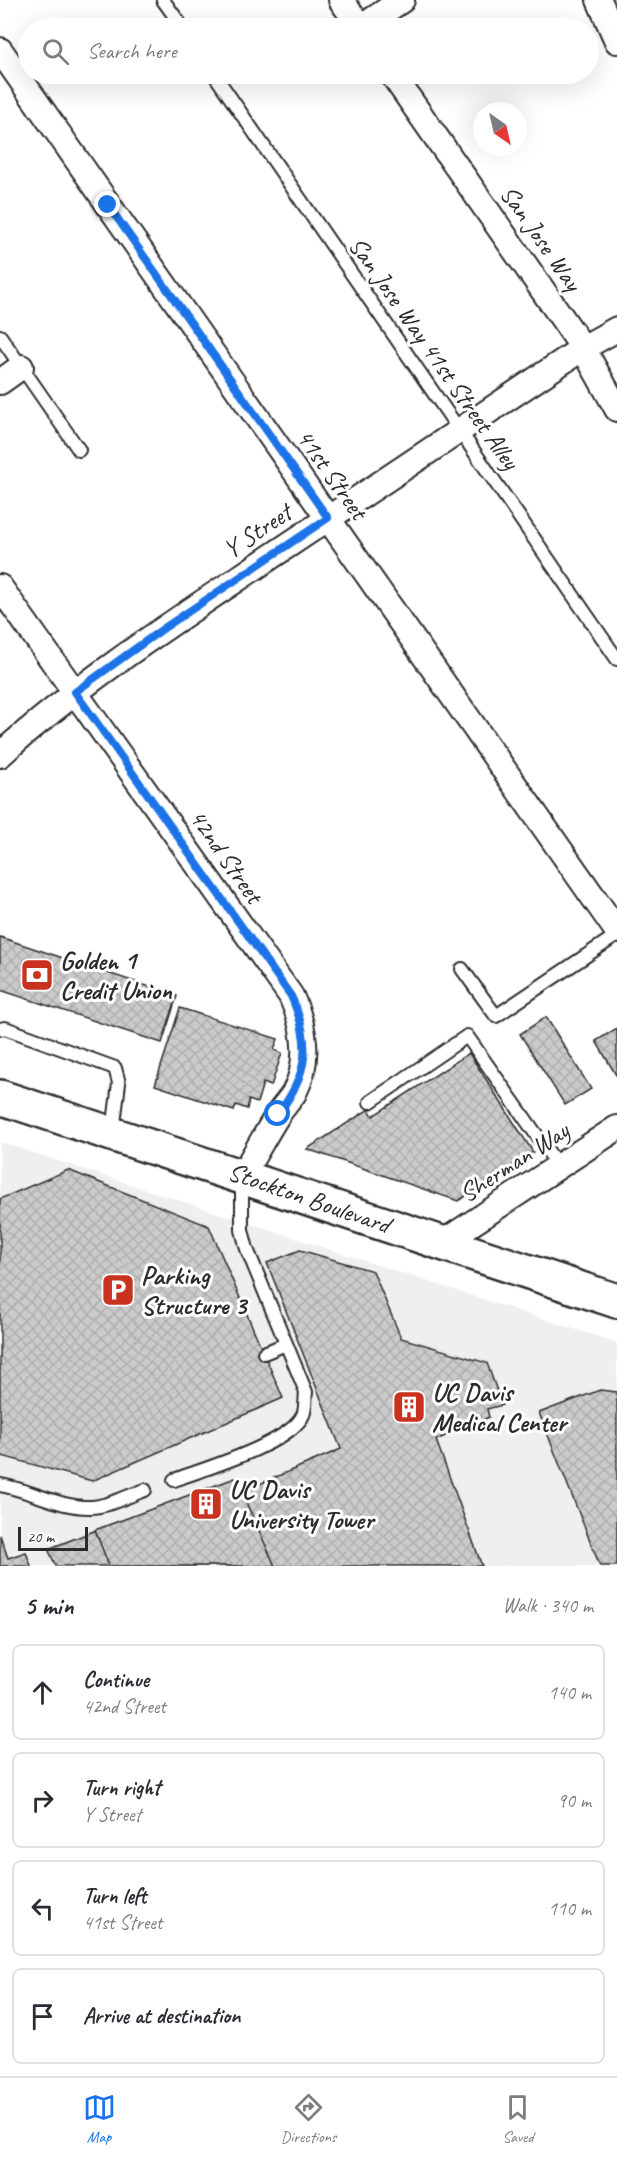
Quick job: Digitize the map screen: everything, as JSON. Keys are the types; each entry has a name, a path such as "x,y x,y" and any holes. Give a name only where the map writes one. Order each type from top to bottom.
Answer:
{"main road":[{"name":"Stockton Boulevard","path":"6,1105 112,1133 617,1301"}],"street":[{"path":"341,0 354,18"},
{"path":"376,18 402,0"},
{"path":"599,0 617,40"},
{"name":"41st Street","path":"0,50 18,76"},
{"name":"41st Street","path":"24,84 617,934"},
{"name":"San Jose Way","path":"399,84 583,348 617,409"},
{"name":"Y Street","path":"0,755 42,717 164,628 583,348 617,329"},
{"path":"0,382 21,367"},
{"name":"42nd Street","path":"0,587 291,996 301,1019 305,1044 302,1070 294,1094 278,1114 242,1175"},
{"name":"Sherman Way","path":"442,1243 617,1128"}],"lane":[{"path":"163,0 176,18"},
{"name":"San Jose Way 41st Street Alley","path":"221,84 617,659"},
{"path":"0,336 79,450"},
{"path":"462,969 496,1016 617,934"},
{"path":"0,1029 5,1028 115,1068 119,1083 112,1133"},
{"path":"370,1102 467,1036 559,1167"},
{"path":"174,1480 268,1444 292,1428 304,1415 306,1392 247,1250 242,1230 242,1175"},
{"path":"264,1353 286,1344"},
{"path":"0,1485 14,1487 66,1506 94,1507 145,1490"}],"shaded area":[{"path":"0,1142 617,1343 617,1566 0,1566"}],"building":[{"path":"0,937 177,996 162,1043 0,990"},
{"path":"180,1008 278,1039 274,1050 282,1053 271,1086 263,1083 257,1103 249,1100 247,1109 236,1105 234,1111 155,1085"},
{"path":"546,1017 591,1089 565,1105 520,1034"},
{"path":"617,1028 617,1074 616,1075 596,1041"},
{"path":"469,1053 533,1152 458,1201 307,1149 369,1109 373,1116"},
{"name":"Parking Structure 3","path":"68,1170 209,1226 283,1398 92,1481 2,1456 0,1450 0,1199"},
{"name":"UC Davis Medical Center","path":"300,1250 373,1271 401,1338 487,1363 502,1405 487,1409 489,1417 436,1440 482,1566 56,1566 48,1549 117,1522 127,1541 341,1449 267,1263"},
{"path":"600,1390 617,1392 617,1566 600,1566 539,1413"},
{"name":"UC Davis University Tower","path":"235,1478 275,1566 109,1566 95,1530"},
{"path":"0,1535 8,1558 26,1552 31,1566 0,1566"}],"place":[{"name":"Golden 1 Credit Union","path":"37,975"},
{"name":"Parking Structure 3","path":"118,1290"},
{"name":"UC Davis Medical Center","path":"409,1407"},
{"name":"UC Davis University Tower","path":"206,1504"}],"route":[{"path":"108,205 328,518 164,628 75,692 291,996 301,1019 305,1044 302,1070 294,1094 278,1114"}]}
